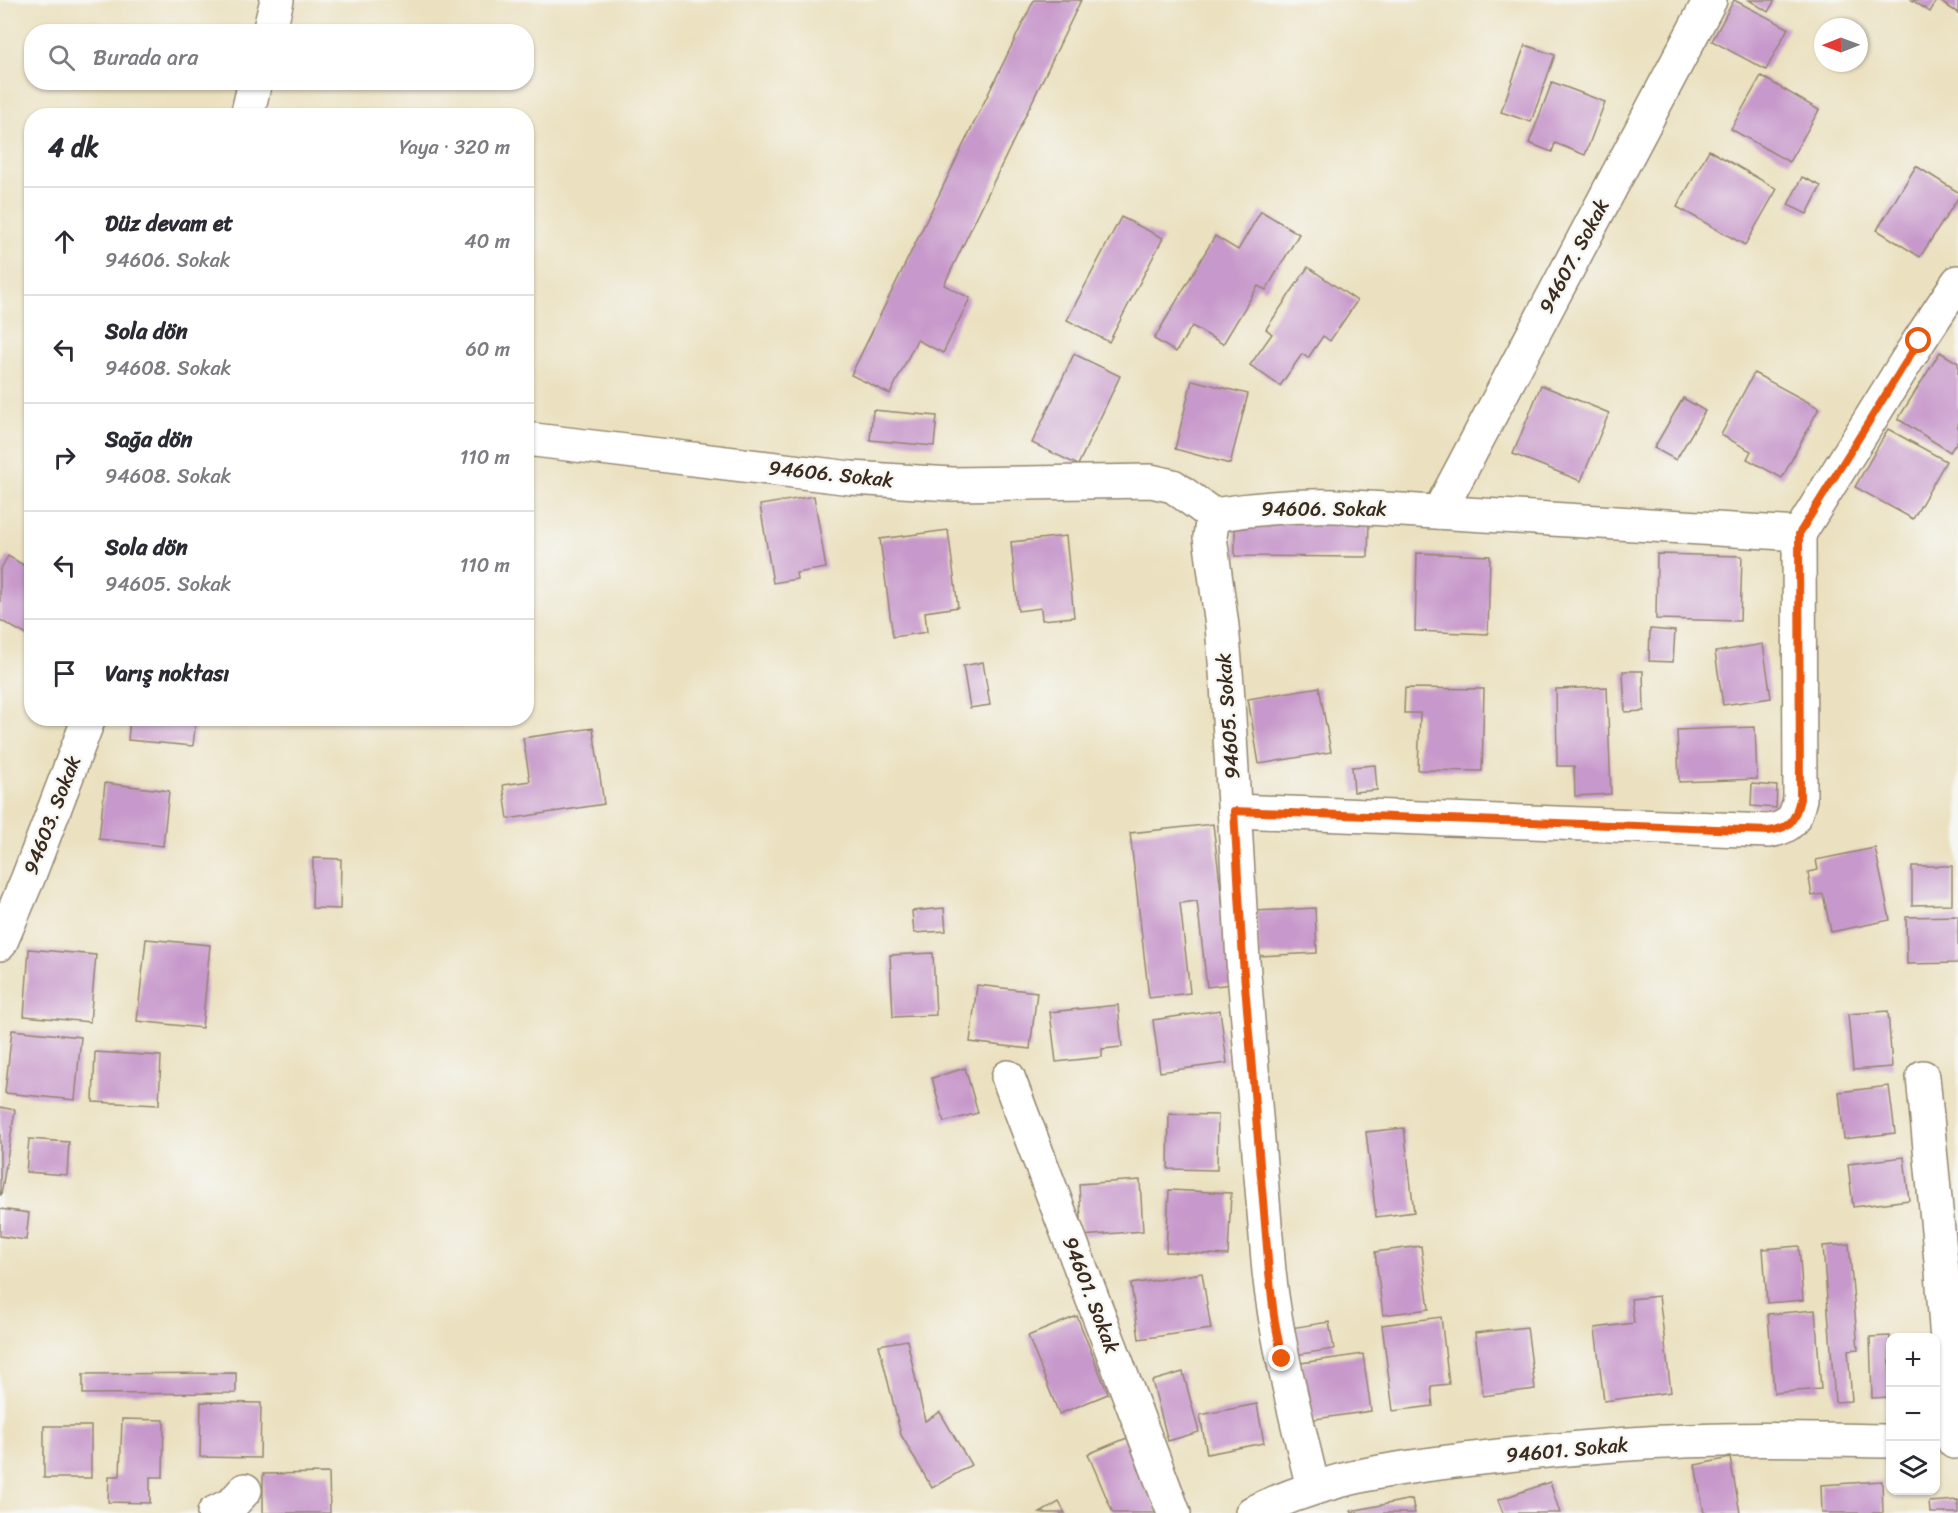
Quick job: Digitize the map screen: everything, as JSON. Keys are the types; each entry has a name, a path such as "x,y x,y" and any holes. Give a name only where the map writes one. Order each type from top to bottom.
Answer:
{"street":[{"path":"271,24 277,0"},
{"name":"94607. Sokak","path":"1439,512 1710,0"},
{"path":"249,108 253,90"},
{"path":"1234,811 1769,831 1783,829 1791,823 1800,799 1799,534 1958,282"},
{"name":"94606. Sokak","path":"534,441 851,478 940,484 1151,481 1173,486 1213,515 1288,505 1336,506 1799,534"},
{"name":"94605. Sokak","path":"1213,515 1210,537 1222,626 1243,961 1269,1272 1280,1349 1313,1488"},
{"name":"94603. Sokak","path":"0,944 86,726"},
{"name":"94601. Sokak","path":"1008,1077 1174,1513"},
{"path":"1923,1077 1941,1260 1949,1442"},
{"name":"94601. Sokak","path":"1252,1513 1281,1498 1313,1488 1360,1474 1404,1466 1562,1449 1678,1441 1886,1441"},
{"path":"214,1513 232,1504 245,1490"}],"building":[{"path":"1034,0 1081,0 944,285 970,298 943,353 917,340 890,394 851,375"},
{"path":"1734,0 1788,28 1766,70 1712,41"},
{"path":"1749,0 1775,0 1768,12"},
{"path":"1912,0 1937,0 1930,12"},
{"path":"1938,0 1958,0 1958,13"},
{"path":"1525,45 1555,55 1531,122 1501,112"},
{"path":"1761,76 1819,110 1789,162 1731,129"},
{"path":"1552,82 1605,102 1585,155 1555,143 1552,152 1529,143"},
{"path":"1709,150 1777,189 1745,245 1677,207"},
{"path":"1916,166 1958,192 1958,198 1920,257 1877,230"},
{"path":"1802,177 1821,186 1807,214 1788,205"},
{"path":"1261,211 1299,234 1266,290 1258,286 1223,344 1192,326 1176,352 1154,339 1215,236 1238,250"},
{"path":"1121,217 1163,238 1109,342 1067,320"},
{"path":"1308,267 1357,301 1330,341 1323,336 1308,358 1302,354 1280,386 1250,365 1272,334 1266,329"},
{"path":"1940,352 1958,363 1958,440 1950,452 1898,419"},
{"path":"1074,354 1120,376 1078,465 1032,443"},
{"path":"1754,373 1819,408 1782,478 1747,459 1751,451 1721,435"},
{"path":"1192,380 1248,394 1230,464 1175,449"},
{"path":"1541,385 1609,413 1581,481 1513,454"},
{"path":"1683,398 1705,411 1676,460 1654,448"},
{"path":"873,410 937,416 934,446 870,440"},
{"path":"1888,429 1946,461 1913,519 1855,487"},
{"path":"814,496 826,568 796,573 797,579 773,583 760,505"},
{"path":"1235,520 1369,521 1368,557 1235,556"},
{"path":"948,530 958,607 925,612 927,632 893,637 880,539"},
{"path":"1066,536 1074,617 1042,620 1041,608 1018,611 1011,542"},
{"path":"1417,553 1490,556 1488,634 1415,631"},
{"path":"1657,554 1742,556 1740,621 1656,619"},
{"path":"8,556 24,565 24,634 0,620 0,570"},
{"path":"1650,629 1675,631 1673,662 1649,661"},
{"path":"1763,644 1771,698 1723,705 1715,652"},
{"path":"983,662 990,705 970,708 963,666"},
{"path":"1623,671 1643,671 1644,711 1625,712"},
{"path":"1319,687 1331,752 1259,764 1248,699"},
{"path":"1607,687 1611,794 1575,796 1574,766 1557,766 1556,689"},
{"path":"1405,688 1484,689 1482,771 1418,770 1420,713 1404,713"},
{"path":"129,726 195,726 193,746 128,740"},
{"path":"1755,727 1757,779 1679,782 1677,730"},
{"path":"593,728 604,804 508,819 503,785 530,781 523,738"},
{"path":"1375,765 1377,790 1354,792 1352,767"},
{"path":"105,783 169,791 163,846 99,839"},
{"path":"1752,784 1777,786 1776,808 1751,806"},
{"path":"1213,824 1232,984 1207,987 1197,901 1180,903 1190,993 1149,998 1130,833"},
{"path":"1875,848 1890,920 1831,932 1823,894 1812,896 1808,872 1818,870 1816,860"},
{"path":"313,858 341,859 340,909 312,908"},
{"path":"1912,866 1952,866 1952,904 1912,905"},
{"path":"944,908 946,931 914,933 912,911"},
{"path":"1315,908 1317,953 1259,956 1256,911"},
{"path":"1958,916 1958,963 1907,964 1906,917"},
{"path":"146,939 210,945 202,1028 137,1021"},
{"path":"29,949 96,955 90,1022 24,1016"},
{"path":"933,953 936,1015 893,1017 890,955"},
{"path":"977,985 1037,992 1030,1049 970,1042"},
{"path":"1118,1005 1122,1047 1102,1049 1102,1057 1056,1062 1050,1012"},
{"path":"1220,1010 1227,1063 1160,1072 1153,1020"},
{"path":"1888,1011 1892,1067 1853,1070 1848,1014"},
{"path":"12,1030 81,1037 75,1100 5,1093"},
{"path":"95,1052 161,1056 159,1105 93,1102"},
{"path":"965,1068 978,1113 944,1122 932,1078"},
{"path":"1889,1086 1895,1133 1844,1139 1839,1092"},
{"path":"0,1107 15,1110 1,1195 0,1195"},
{"path":"1169,1114 1218,1115 1217,1170 1168,1169"},
{"path":"1404,1128 1414,1212 1376,1217 1366,1132"},
{"path":"29,1139 69,1142 67,1175 26,1172"},
{"path":"1904,1157 1909,1200 1853,1207 1848,1164"},
{"path":"1140,1180 1143,1231 1082,1236 1079,1184"},
{"path":"1169,1190 1231,1193 1228,1255 1166,1252"},
{"path":"0,1209 29,1213 26,1240 0,1236"},
{"path":"1849,1244 1858,1349 1848,1350 1852,1401 1835,1402 1823,1246"},
{"path":"1421,1246 1429,1309 1383,1315 1375,1252"},
{"path":"1799,1246 1803,1300 1767,1303 1763,1249"},
{"path":"1202,1273 1211,1329 1139,1339 1131,1284"},
{"path":"1659,1296 1671,1392 1604,1401 1595,1328 1634,1323 1631,1299"},
{"path":"1815,1310 1821,1389 1774,1393 1768,1314"},
{"path":"1077,1316 1108,1394 1059,1414 1028,1336"},
{"path":"1441,1317 1449,1384 1431,1386 1433,1406 1393,1411 1382,1325"},
{"path":"1329,1322 1334,1349 1295,1355 1290,1328"},
{"path":"1527,1327 1535,1389 1483,1396 1475,1333"},
{"path":"1886,1336 1886,1397 1872,1398 1870,1337"},
{"path":"907,1340 925,1421 940,1412 971,1465 932,1488 901,1435 879,1345"},
{"path":"1363,1354 1371,1411 1309,1420 1301,1363"},
{"path":"1183,1372 1199,1432 1168,1441 1152,1381"},
{"path":"236,1373 236,1393 83,1394 83,1374"},
{"path":"201,1402 261,1403 260,1458 200,1457"},
{"path":"1257,1404 1264,1443 1207,1454 1200,1415"},
{"path":"122,1419 164,1420 163,1477 150,1477 150,1503 108,1502 109,1476 120,1476"},
{"path":"44,1426 91,1426 91,1478 44,1478"},
{"path":"1127,1438 1158,1512 1113,1513 1088,1454"},
{"path":"1730,1458 1740,1513 1704,1513 1695,1465"},
{"path":"329,1473 330,1513 263,1513 263,1474"},
{"path":"1882,1481 1883,1513 1822,1513 1821,1485"},
{"path":"1550,1482 1560,1513 1503,1513 1498,1500"},
{"path":"1412,1499 1415,1513 1352,1513 1351,1511"},
{"path":"1958,1500 1958,1513 1930,1513 1929,1502"},
{"path":"1059,1502 1065,1513 1040,1513"}],"route":[{"path":"1282,1359 1269,1272 1243,961 1234,811 1769,831 1783,829 1791,823 1800,799 1799,534 1919,341"}]}
